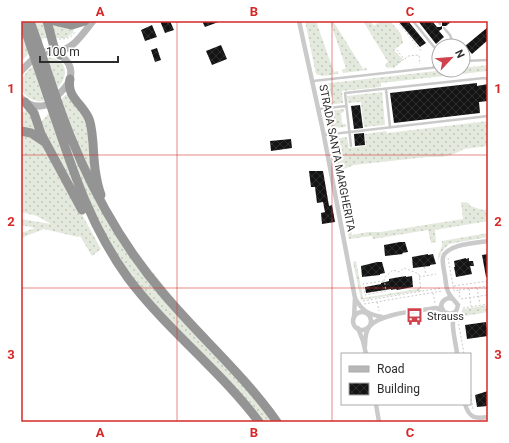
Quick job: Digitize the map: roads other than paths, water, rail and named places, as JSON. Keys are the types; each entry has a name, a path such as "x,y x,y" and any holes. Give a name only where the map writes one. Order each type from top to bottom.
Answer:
{"highway":[{"path":"22,21 34,44"},
{"path":"30,21 34,44 57,112 79,188 92,218 111,252 129,279"},
{"path":"47,21 57,53"},
{"path":"55,21 66,24 75,24 85,21"},
{"path":"70,79 70,92 86,112 90,123 96,177 99,190 105,204 120,229 129,250"},
{"path":"26,104 34,113 39,130 105,252 113,263 129,279 155,310 233,390 259,422"},
{"path":"57,112 87,178 108,217 129,250 163,293 243,378 277,422"},
{"path":"21,131 36,135 48,147"}],"main road":[{"path":"59,94 70,79 71,65 69,57 74,47 93,21"},
{"path":"45,52 57,53 74,47"},
{"path":"57,53 71,65"},
{"path":"21,71 31,61"},
{"path":"26,104 46,105"}],"street":[{"name":"STRADA SANTA MARGHERITA","path":"299,21 359,305 368,313 371,321 366,334 366,353"},
{"path":"442,310 445,290 443,262 448,249 488,241"},
{"path":"445,290 458,305 452,324"},
{"path":"436,308 443,301 453,298"},
{"name":"STRADA SANTA MARGHERITA","path":"359,300 354,318 354,324 358,328 365,346"},
{"path":"354,318 360,312 382,317 436,308 442,310 448,314 452,324 457,353"},
{"path":"448,314 455,312"},
{"path":"358,328 364,329 369,327 382,317"},
{"path":"376,405 379,422"},
{"path":"465,405 468,413 475,418 488,417"}],"lane":[{"path":"413,21 431,42"},
{"path":"444,28 450,38"},
{"path":"471,61 488,60"},
{"path":"312,81 431,67"},
{"path":"351,146 345,93 484,78 488,79"},
{"path":"386,89 390,127"},
{"path":"318,109 346,106"},
{"path":"324,135 488,116"}],"place":[{"name":"Strauss","path":"414,316"}]}
